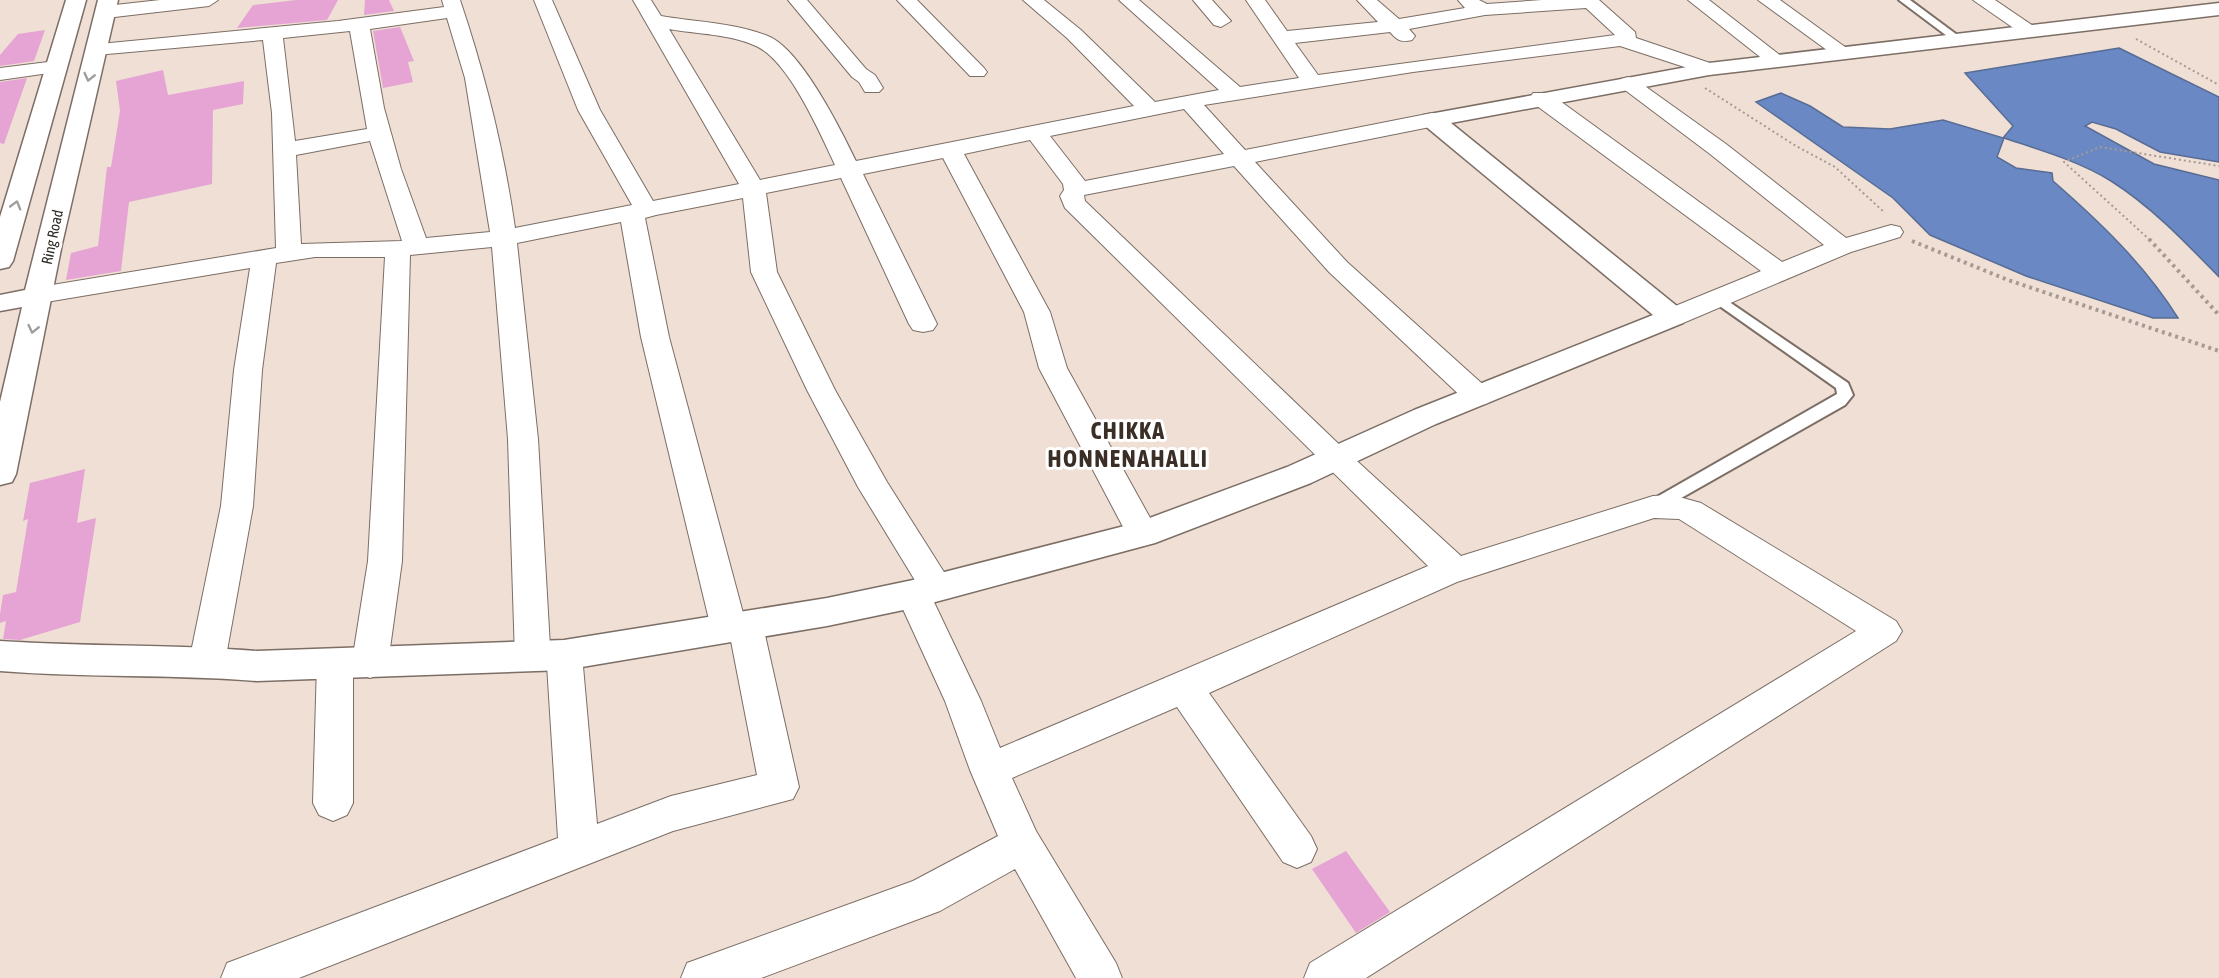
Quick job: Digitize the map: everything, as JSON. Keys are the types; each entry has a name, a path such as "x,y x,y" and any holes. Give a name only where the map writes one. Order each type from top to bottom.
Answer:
{"street":[{"path":"0,261 75,8 209,0"},
{"path":"243,978 671,814 778,787 737,627 654,337 639,212 589,110 543,0"},
{"path":"642,0 754,190 765,272 821,390 874,487 925,591 989,770 1022,844 1100,978"},
{"path":"797,0 859,73 868,79 872,88"},
{"path":"906,0 977,72"},
{"path":"1032,0 1074,34 1151,111"},
{"path":"1128,0 1236,94"},
{"path":"1202,0 1221,21"},
{"path":"1255,0 1313,83"},
{"path":"1366,0 1435,63"},
{"path":"1697,0 1776,60"},
{"path":"1767,0 1842,52"},
{"path":"1982,0 2032,32"},
{"path":"0,303 315,249 407,248 504,238 1189,102 1435,63 1621,40 1628,36 1589,1 1479,7 1395,26 1281,38"},
{"name":"Ring Road","path":"0,474 50,244 107,6"},
{"path":"96,49 359,24 453,6 475,78 504,238 526,478 549,656 579,850"},
{"path":"1479,7 1546,49"},
{"path":"1453,569 1335,458 1074,203 1072,196 1076,190 1237,156 1628,83 1706,78 1776,60 2219,9"},
{"path":"654,21 745,36 771,46 819,107 923,324"},
{"path":"333,803 352,663 385,561 407,248 380,133 359,24"},
{"path":"207,662 237,506 248,370 276,256 285,150 283,113 272,33"},
{"path":"1621,40 1706,78"},
{"path":"0,74 56,67"},
{"path":"1628,83 1718,149 1842,247"},
{"path":"1540,98 1780,273"},
{"path":"1189,102 1362,290 1478,396"},
{"path":"1432,120 1673,317"},
{"path":"285,150 380,133"},
{"path":"1037,134 1076,190"},
{"path":"951,151 1037,312 1053,368 1143,534"},
{"path":"0,656 67,661 207,662 257,666 549,656 827,612 925,591 1143,534 1299,475 1478,396 1842,247 1891,232"},
{"path":"989,770 1184,688 1453,569 1462,569 1653,507 1672,506 1690,511 1884,631 1326,978"},
{"path":"1184,688 1297,849"},
{"path":"703,978 925,897 1022,844"}],"lane":[{"path":"1904,0 1959,40"},
{"path":"1653,507 1840,401 1845,395 1843,386 1719,299"}],"path":[{"path":"2136,39 2219,85"},
{"path":"1706,78 1796,146 1835,166 1886,214 1891,232 2008,280 2219,351"},
{"path":"2219,166 2100,147 2064,162 2161,250 2219,315"}],"water":[{"path":"2119,48 2219,97 2219,162 2160,152 2116,129 2092,122 2085,126 2154,164 2219,180 2219,277 2154,214 2126,191 2099,174 2059,156 2004,138 1997,157 2016,168 2052,173 2053,181 2105,228 2136,262 2178,318 2153,318 2026,276 1930,235 1893,198 1756,102 1781,93 1810,106 1843,127 1890,129 1943,120 2003,138 2013,126 1965,73"}],"building":[{"path":"296,0 338,0 327,20 237,28 253,5"},
{"path":"365,0 389,0 394,11 364,15"},
{"path":"400,27 414,61 408,62 413,82 383,88 373,31"},
{"path":"45,30 34,61 0,66 0,55 18,34"},
{"path":"163,70 168,95 244,81 243,104 213,110 212,184 129,202 121,271 66,280 71,253 98,246 107,167 111,167 120,111 116,81"},
{"path":"27,78 4,144 0,143 0,82"},
{"path":"85,469 77,523 96,518 80,622 20,640 3,639 6,621 0,623 0,614 3,595 16,592 28,519 23,521 30,483"},
{"path":"1346,851 1390,912 1356,933 1312,869"}],"district":[{"name":"CHIKKA HONNENAHALLI","path":"1128,444"}]}
